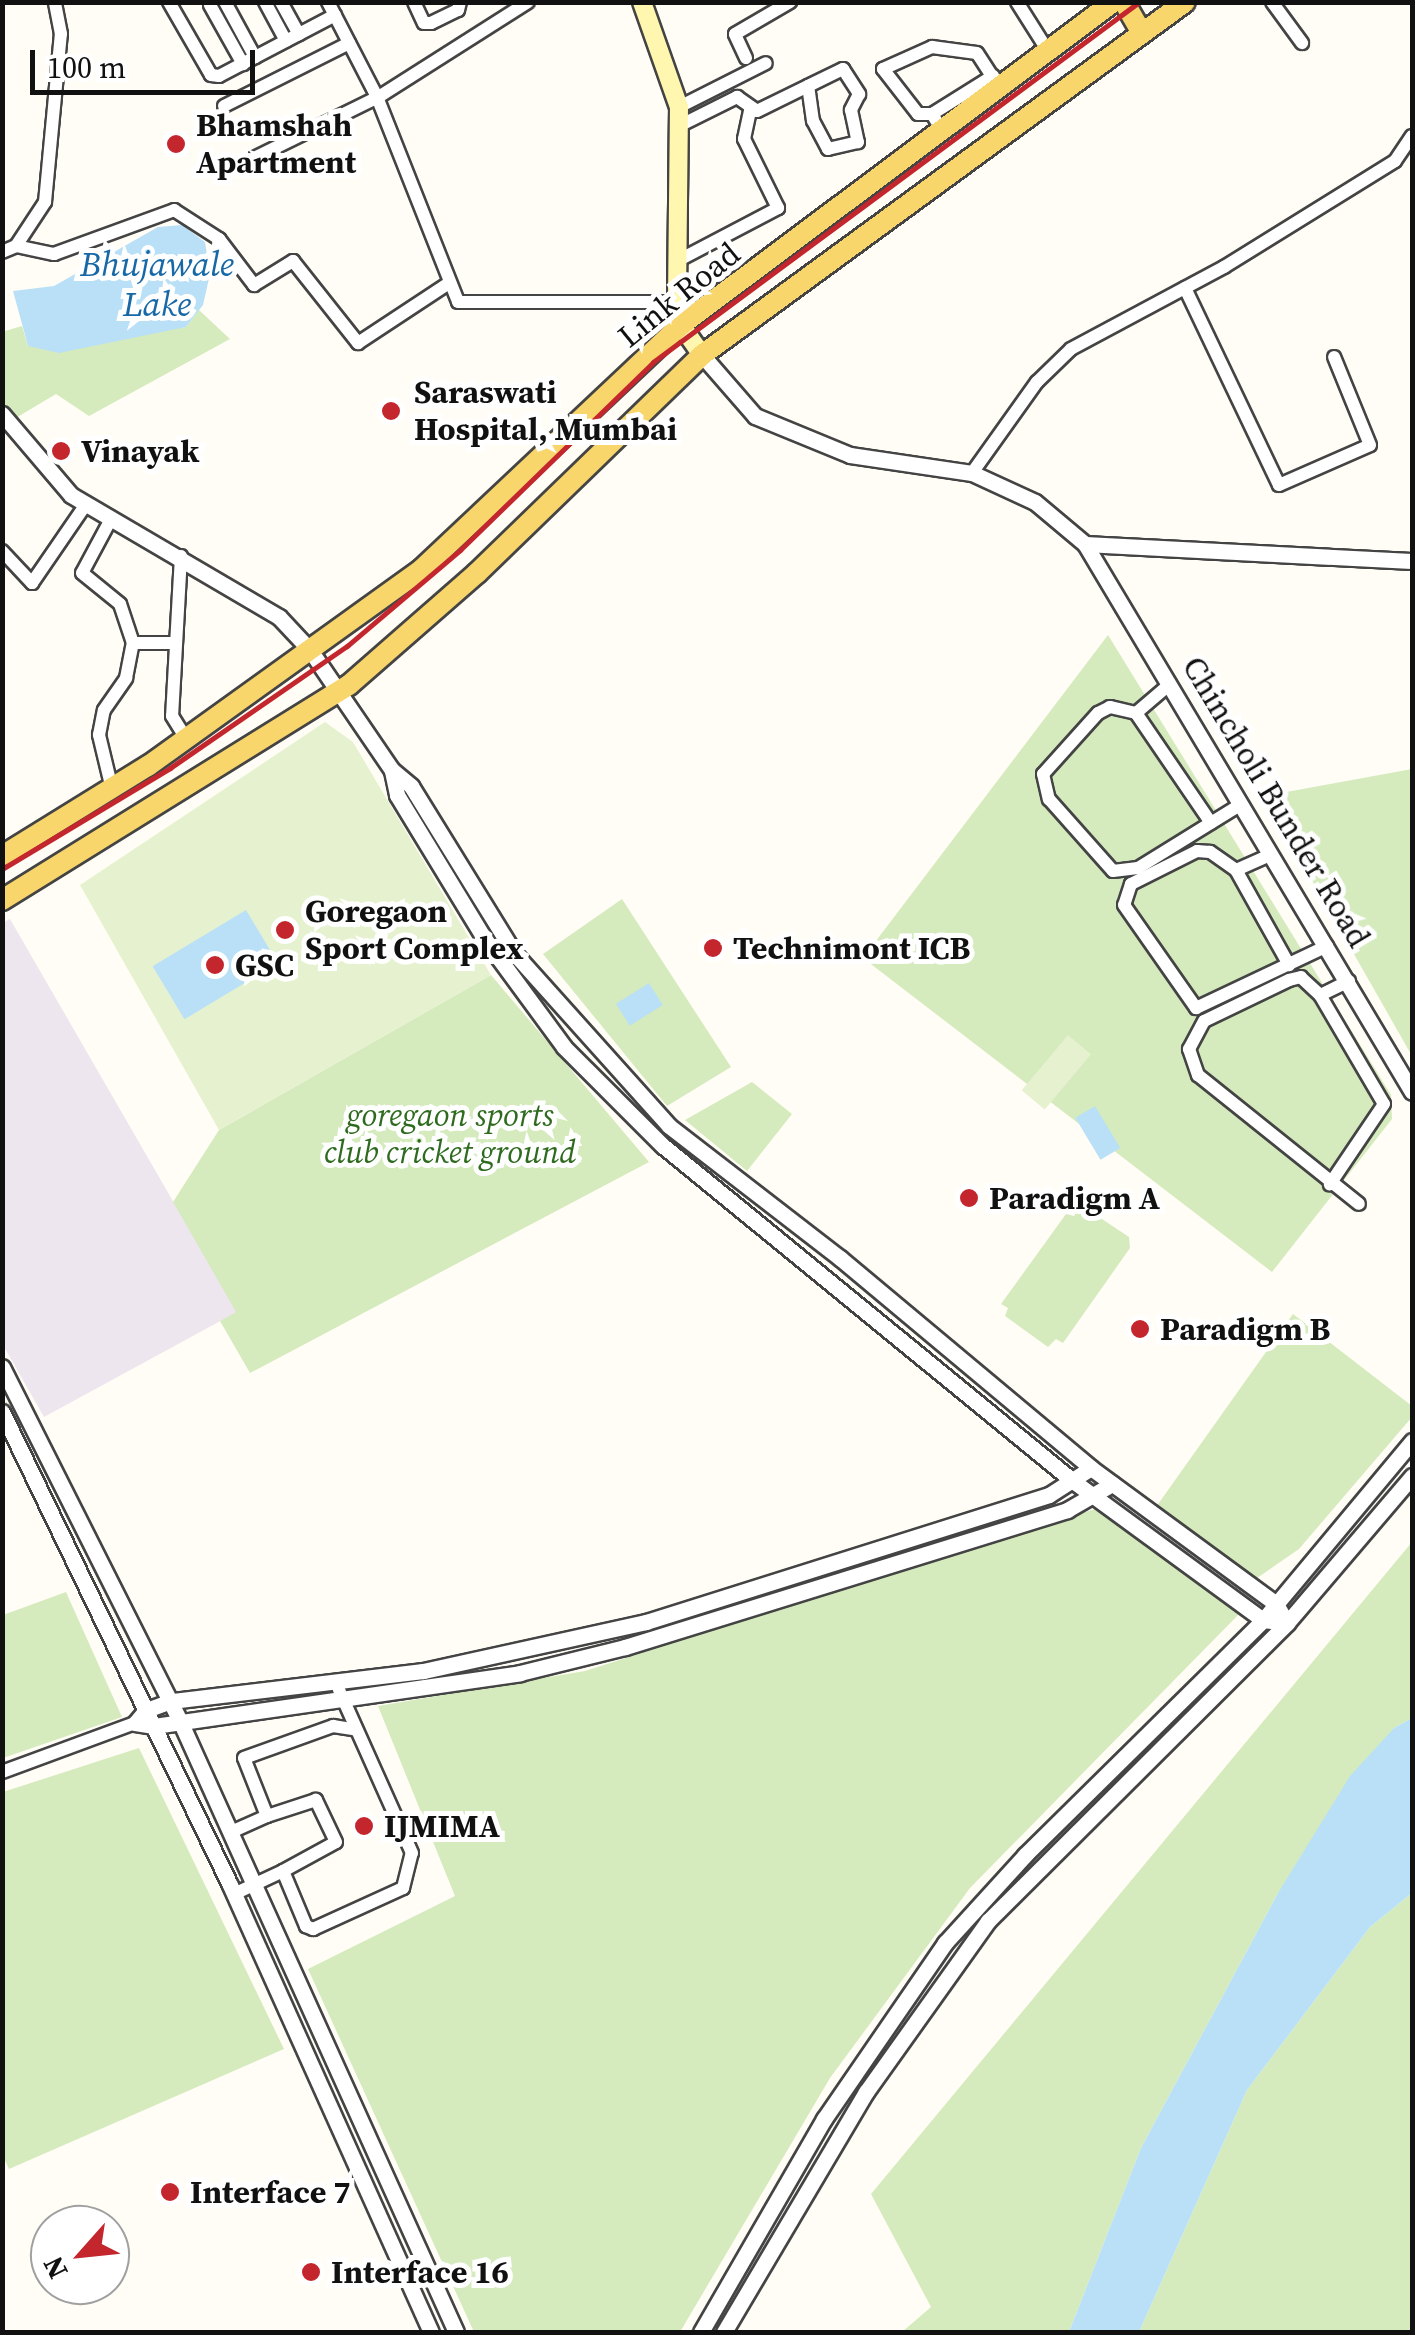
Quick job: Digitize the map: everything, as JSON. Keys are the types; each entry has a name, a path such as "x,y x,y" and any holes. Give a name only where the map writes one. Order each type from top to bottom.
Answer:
{"main road":[{"name":"Link Road","path":"2,856 188,740 422,570 681,325 937,122 1048,51 1113,2"},
{"path":"1124,2 1142,33"},
{"name":"Link Road","path":"333,696 477,574 702,354 1185,2"},
{"name":"Chincholi Bunder Road","path":"644,3 680,116 678,302 681,325 702,354"},
{"path":"2,900 333,696"}],"street":[{"path":"9,249 45,202 61,34 55,2"},
{"path":"169,2 211,76 292,38 331,9 376,97 458,302 678,302"},
{"path":"265,2 292,38"},
{"path":"281,2 292,38"},
{"path":"414,2 431,24 458,10 460,2"},
{"path":"242,164 376,97 528,2"},
{"path":"746,58 734,34 790,2"},
{"path":"1017,2 1048,51"},
{"path":"1272,2 1302,43"},
{"path":"218,4 249,61"},
{"path":"224,106 349,43"},
{"path":"937,122 918,114 883,69 932,47 977,53 996,82"},
{"path":"680,116 766,62"},
{"path":"750,110 808,86 849,71 860,94 851,110 858,142 828,150 813,121 808,86"},
{"path":"680,116 737,97 750,110"},
{"path":"678,260 778,208 744,139 750,110"},
{"path":"972,474 1037,382 1072,349 1185,288 1395,162 1412,136"},
{"path":"9,249 54,254 174,210 219,239 254,286 292,261 358,342 449,283"},
{"path":"1185,288 1279,485 1370,446 1334,357"},
{"name":"Chincholi Bunder Road","path":"702,354 756,416 850,455 972,474 1036,502 1084,544 1412,1092"},
{"path":"5,422 86,504 280,617 310,650 333,696 392,770 410,786 514,952 558,1006 669,1126 1090,1468 1276,1604 1286,1623"},
{"path":"2,551 32,584 86,504"},
{"path":"111,519 82,573 120,604 133,643 126,678 104,710 99,735 112,789"},
{"path":"1084,544 1412,562"},
{"path":"181,556 172,716 188,740"},
{"path":"133,643 176,643"},
{"path":"1136,712 1170,684"},
{"path":"1212,823 1136,712 1110,707 1098,713 1043,774 1049,799 1113,871 1138,868 1212,823 1240,805"},
{"path":"392,770 397,795 453,893 564,1047 736,1208 1073,1481 1262,1620 1286,1623"},
{"path":"1289,965 1236,870 1210,852 1196,851 1132,884 1124,905 1196,1008 1289,965 1327,946"},
{"path":"1236,870 1270,855"},
{"path":"1330,1184 1384,1104 1320,995 1300,977 1204,1021 1189,1049 1198,1076 1330,1184 1358,1204"},
{"path":"1320,995 1348,981"},
{"path":"736,1208 749,1189"},
{"path":"2,1367 9,1395 86,1534 171,1701 456,2332"},
{"path":"2,1412 66,1544 141,1716 154,1726 234,1894 431,2332"},
{"path":"700,2332 824,2118 945,1943 1025,1854 1262,1620 1412,1441"},
{"path":"154,1726 596,1634 1049,1496 1090,1468"},
{"path":"724,2332 866,2092 988,1921 1286,1623 1412,1476"},
{"path":"2,1772 171,1701 520,1673 602,1653 1067,1510 1112,1484"},
{"path":"66,1544 86,1534"},
{"path":"596,1634 602,1653"},
{"path":"283,1871 306,1926 313,1928 403,1888 412,1852 353,1730 339,1690"},
{"path":"267,1816 244,1758 333,1726 353,1730"},
{"path":"231,1832 316,1800 336,1842 234,1894"}],"shaded area":[{"path":"10,919 237,1312 44,1417 3,1345 2,923"}],"green space":[{"path":"199,310 230,339 89,416 56,394 14,419 3,405 2,332 22,326 28,346 186,327"},
{"path":"1108,635 1391,1095 1392,1119 1272,1272 863,958"},
{"name":"Goregaon Sport Complex","path":"325,722 353,742 491,975 219,1130 80,885"},
{"path":"1412,769 1412,1056 1264,796"},
{"path":"622,899 731,1067 667,1106 543,954"},
{"name":"goregaon sports club cricket ground","path":"491,975 649,1162 250,1373 220,1321 236,1312 173,1202 219,1130"},
{"path":"1068,1035 1091,1054 1045,1109 1022,1090"},
{"path":"752,1082 792,1114 747,1171 685,1120"},
{"path":"1081,1205 1129,1237 1130,1248 1063,1343 1056,1339 1048,1347 1005,1316 1008,1308 1001,1304 1066,1214 1074,1216"},
{"path":"1293,1314 1412,1406 1412,1417 1299,1549 1257,1578 1156,1507"},
{"path":"1095,1509 1241,1612 970,1888 830,2078 680,2332 474,2332 308,1969 455,1896 378,1706 585,1671"},
{"path":"1412,1542 1412,1718 1394,1728 1278,1893 1141,2148 1069,2332 902,2332 931,2307 871,2194"},
{"path":"66,1592 122,1717 3,1758 3,1615"},
{"path":"139,1748 284,2049 9,2169 2,2154 3,1792"},
{"path":"1412,1893 1412,2332 1139,2332 1247,2090 1370,1927"}],"water":[{"name":"Bhujawale Lake","path":"182,225 205,242 210,274 203,305 186,327 59,353 28,346 13,291 54,286 158,227"},
{"name":"GSC","path":"246,910 278,963 185,1019 153,966"},
{"path":"649,983 663,1005 630,1026 616,1004"},
{"path":"1095,1106 1120,1148 1101,1160 1075,1118"},
{"path":"1412,1718 1412,1893 1370,1927 1247,2090 1139,2332 1069,2332 1141,2148 1278,1893 1350,1776 1394,1728"}],"railway":[{"path":"2,869 170,768 347,646 460,550 653,362 1139,2"}],"place":[{"name":"Bhamshah Apartment","path":"176,144"},
{"name":"Saraswati Hospital, Mumbai","path":"391,411"},
{"name":"Vinayak","path":"61,451"},
{"name":"Goregaon Sport Complex","path":"285,930"},
{"name":"Technimont ICB","path":"713,948"},
{"name":"GSC","path":"215,965"},
{"name":"Paradigm A","path":"969,1198"},
{"name":"Paradigm B","path":"1140,1329"},
{"name":"IJMIMA","path":"364,1826"},
{"name":"Interface 7","path":"170,2192"},
{"name":"Interface 16","path":"311,2272"}]}
